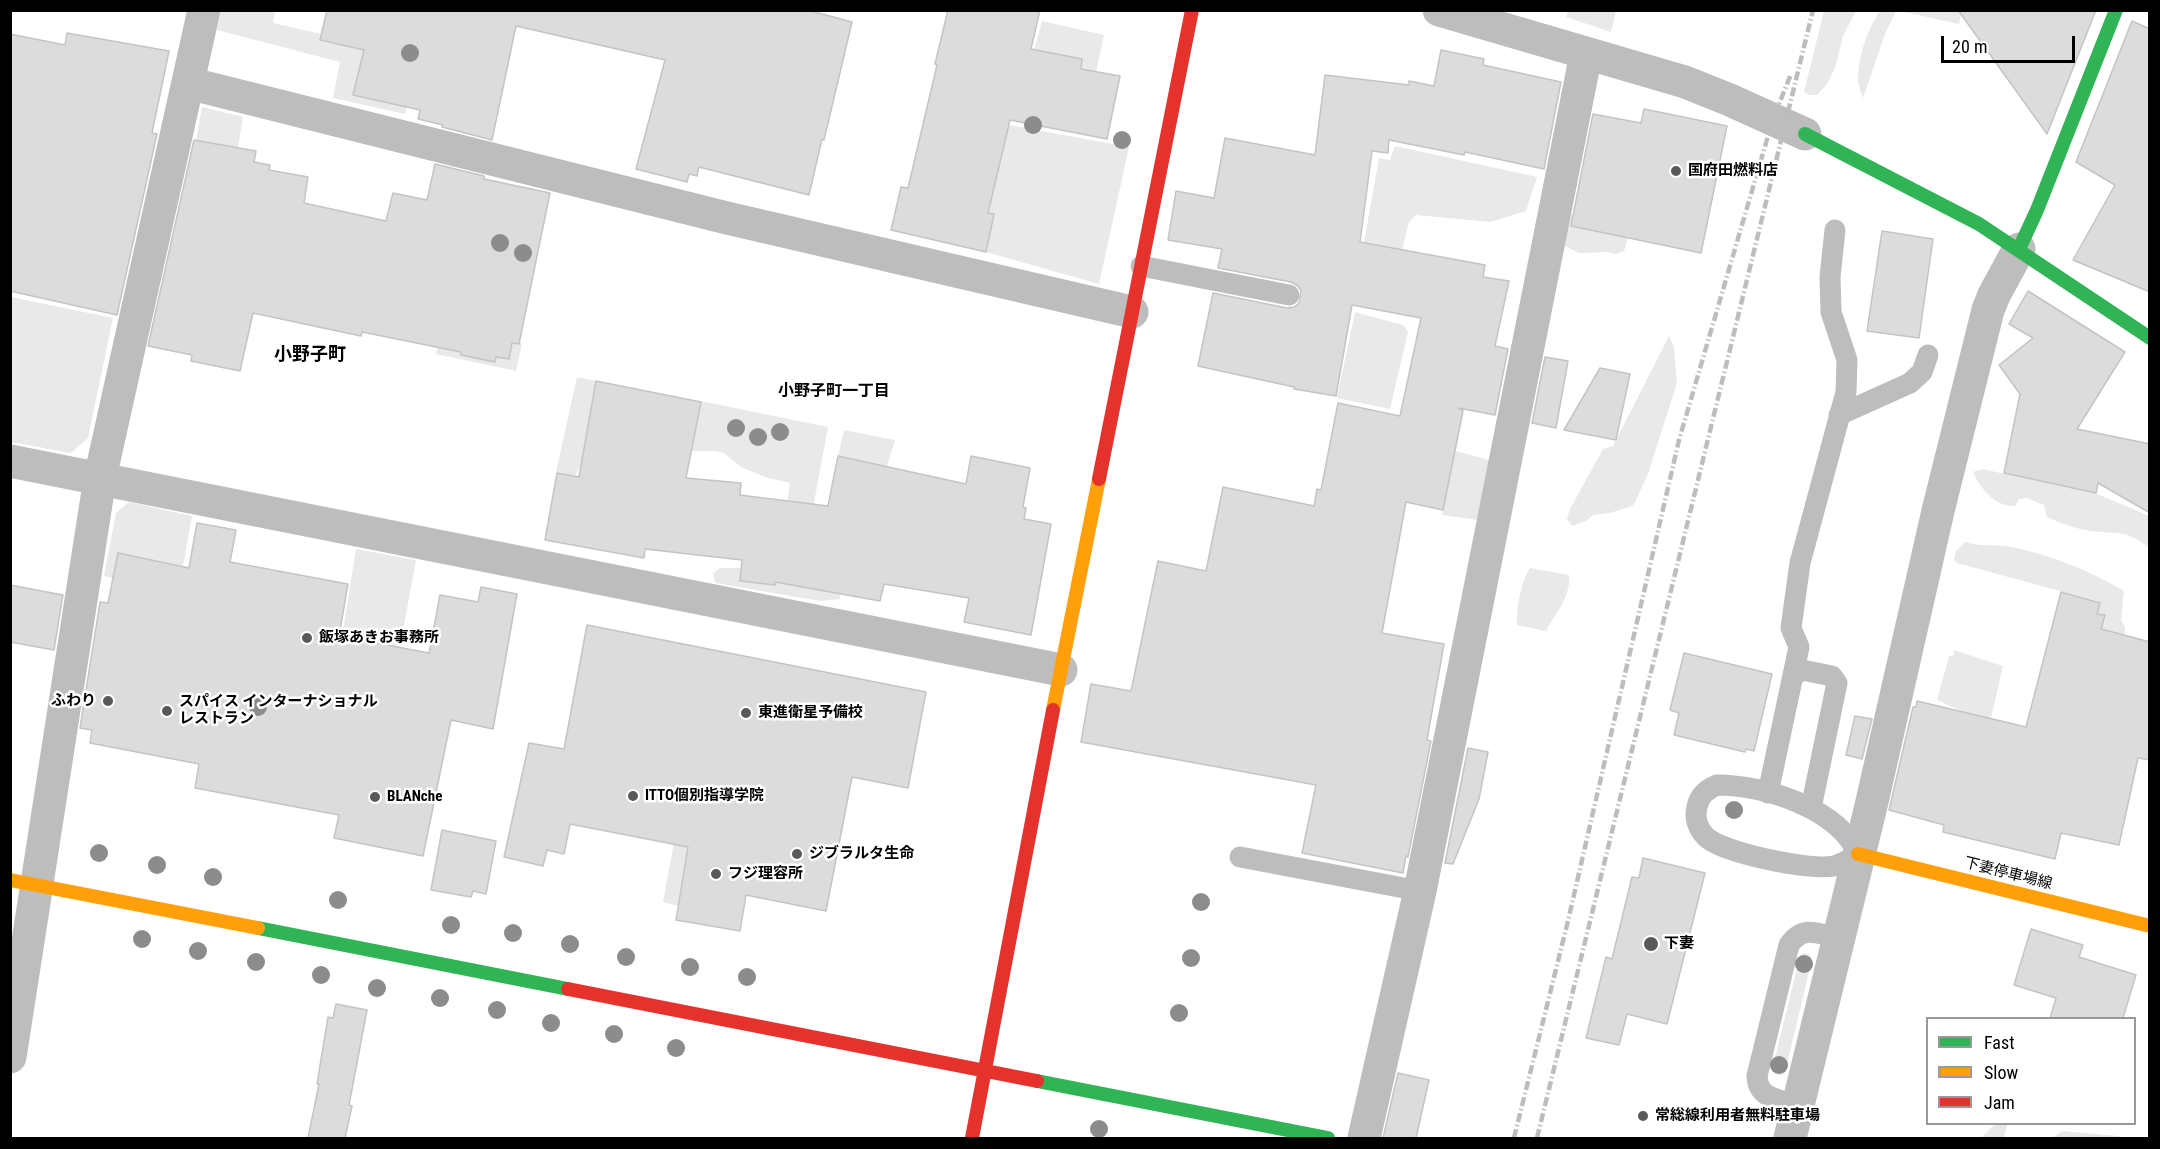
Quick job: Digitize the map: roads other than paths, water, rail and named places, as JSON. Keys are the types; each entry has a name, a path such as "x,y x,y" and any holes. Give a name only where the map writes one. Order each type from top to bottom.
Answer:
{"street":[{"path":"10,1057 24,882 100,478 204,10"},
{"path":"972,1138 1061,670 1192,10"},
{"path":"1790,1138 1938,511 1988,310 2037,210 2116,10"},
{"path":"1449,12 1685,82 1805,134 1979,224 2150,338"},
{"path":"1364,1138 1420,891 1586,54"},
{"path":"188,83 716,215 1132,312"},
{"path":"10,461 1061,670"},
{"name":"下妻停車場線","path":"1858,854 2150,926"},
{"path":"24,882 1328,1138"}],"lane":[{"path":"1768,793 1799,647 1791,628 1800,563 1846,392 1846,360 1831,312 1830,277 1835,230"},
{"path":"1141,266 1289,295"},
{"path":"1839,415 1910,383 1922,372 1928,355"},
{"path":"1792,676 1803,670 1832,676 1838,683 1811,808"},
{"path":"1727,785 1768,793 1811,808 1836,824 1853,842 1858,854 1832,867 1784,862 1719,846 1705,836 1697,824 1699,800 1713,786 1727,785"},
{"path":"1240,857 1420,891"},
{"path":"1798,1105 1765,1094 1757,1086 1757,1076 1789,945 1795,936 1803,932 1838,938"}],"railway":[{"path":"1537,1138 1813,10"},
{"path":"1514,1138 1567,925 1679,440 1773,119 1791,74"}],"place":[{"name":"国府田燃料店","path":"1676,171"},
{"name":"飯塚あきお事務所","path":"307,638"},
{"name":"ふわり","path":"108,701"},
{"name":"スパイス インターナショナル レストラン","path":"167,711"},
{"name":"東進衛星予備校","path":"746,713"},
{"name":"ITTO個別指導学院","path":"633,796"},
{"name":"BLANche","path":"375,797"},
{"name":"ジブラルタ生命","path":"797,854"},
{"name":"フジ理容所","path":"716,874"},
{"name":"下妻","path":"1651,944"},
{"name":"常総線利用者無料駐車場","path":"1643,1116"}],"district":[{"name":"小野子町","path":"310,355"},
{"name":"小野子町一丁目","path":"834,392"}]}
